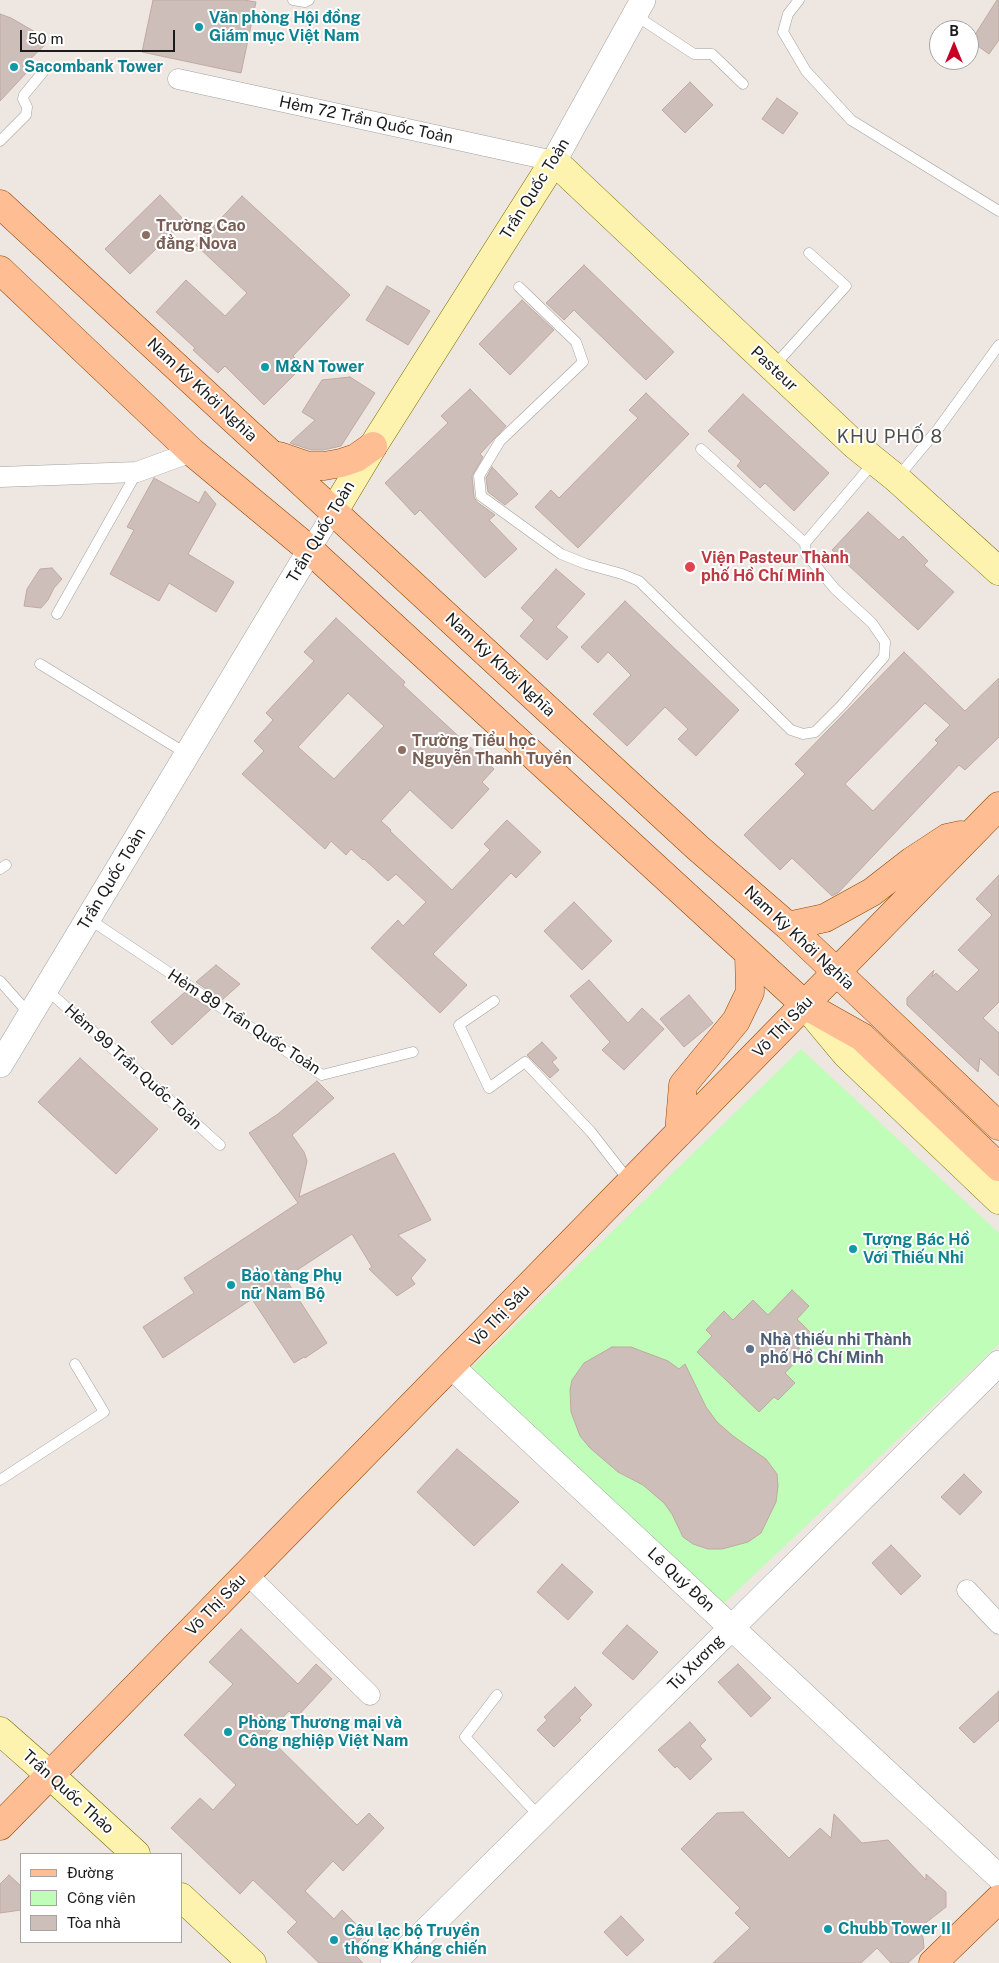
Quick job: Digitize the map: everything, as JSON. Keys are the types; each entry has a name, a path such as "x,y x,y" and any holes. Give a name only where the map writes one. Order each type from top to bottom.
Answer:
{"main road":[{"name":"Pasteur","path":"554,161 855,446 896,478 999,570"},
{"name":"Trần Quốc Toản","path":"334,511 373,446 554,161"},
{"name":"Nam Kỳ Khởi Nghĩa","path":"0,204 698,848 788,926 999,1126"},
{"path":"0,270 192,452 310,550 805,1005 846,1054 999,1200"},
{"path":"268,451 286,460 308,466 324,466 356,458 373,446"},
{"name":"Võ Thị Sáu","path":"0,1826 999,806"},
{"path":"788,926 825,918 872,892 912,861 947,838 973,832"},
{"path":"679,1133 683,1086 736,1021 750,992 749,954"},
{"path":"805,1005 862,1037 999,1167"},
{"name":"Trần Quốc Thảo","path":"0,1731 135,1853"},
{"path":"182,1898 252,1963"},
{"path":"932,1963 999,1899"}],"street":[{"name":"Trần Quốc Toản","path":"554,161 639,7"},
{"name":"Hẻm 72 Trần Quốc Toản","path":"178,79 554,161"},
{"path":"0,477 137,472 192,452"},
{"name":"Trần Quốc Toản","path":"0,1066 334,511"},
{"name":"Tú Xương","path":"393,1963 999,1363"},
{"name":"Lê Quý Đôn","path":"451,1366 999,1876"},
{"path":"247,1574 370,1695"},
{"path":"967,1590 999,1624"}],"lane":[{"path":"292,0 305,2 309,0"},
{"path":"799,0 788,14 783,32 806,71 851,120 999,211"},
{"path":"639,7 694,54 712,54 743,84"},
{"path":"0,141 26,115 27,107 23,99 24,94 43,72"},
{"path":"772,368 846,286 810,253"},
{"path":"519,287 576,342 583,362 500,441 479,476 480,496 561,554 638,580 791,730 803,734 815,732 841,706 884,657 885,642 872,623 835,589 806,554 805,543 701,449"},
{"path":"896,478 938,429 999,345"},
{"path":"805,543 875,462"},
{"path":"57,614 137,472"},
{"path":"40,664 187,754"},
{"name":"Hẻm 89 Trần Quốc Toản","path":"88,918 322,1075 413,1052"},
{"path":"0,980 30,1015"},
{"name":"Hẻm 99 Trần Quốc Toản","path":"46,989 220,1145"},
{"path":"494,1001 460,1025 489,1088 525,1062 591,1132 630,1183"},
{"path":"0,1480 104,1412 75,1364"},
{"path":"497,1695 465,1737 540,1817"}],"green space":[{"path":"801,1049 999,1233 999,1344 722,1605 470,1369"}],"building":[{"name":"Văn phòng Hội đồng Giám mục Việt Nam","path":"153,0 244,0 256,2 241,73 142,52"},
{"path":"997,0 999,0 999,40 989,54 979,47 979,28"},
{"name":"Sacombank Tower","path":"0,14 37,33 47,43 24,65 30,69 0,101"},
{"path":"690,82 713,105 685,133 662,110"},
{"path":"777,98 798,113 783,134 762,119"},
{"path":"160,195 185,221 130,274 105,249"},
{"path":"242,196 350,295 293,356 303,366 264,405 225,366 218,373 193,350 195,348 156,312 186,280 225,316 247,293 196,245"},
{"path":"584,265 674,352 646,380 574,310 564,320 546,303"},
{"path":"387,286 430,311 408,345 366,320"},
{"path":"522,300 554,330 510,375 479,344"},
{"path":"350,377 375,393 341,446 323,450 311,450 290,443 315,420 302,412 322,380"},
{"path":"470,389 506,426 480,454 483,457 472,476 474,497 477,502 495,515 489,520 517,549 485,578 420,510 415,515 385,483 448,423 441,416"},
{"path":"646,393 689,434 578,548 535,507 551,490 559,498 638,418 629,410"},
{"path":"743,394 829,473 794,511 765,483 760,488 737,466 741,461 708,431"},
{"path":"492,467 518,494 505,505 488,492 486,478"},
{"path":"154,478 199,503 205,491 216,504 188,554 234,582 216,612 169,583 159,601 110,574 134,530 127,527"},
{"path":"868,512 899,540 903,536 928,561 924,565 954,592 918,630 832,550"},
{"path":"52,568 62,579 54,588 48,600 41,608 24,606 27,589 40,569"},
{"path":"556,569 585,594 556,627 568,637 547,660 520,636 534,620 521,608"},
{"path":"625,601 739,710 696,756 678,739 688,729 665,707 627,746 593,714 631,675 608,652 598,663 581,647"},
{"path":"336,618 405,682 403,685 494,769 482,782 489,789 452,829 410,790 381,821 452,890 490,850 484,844 507,820 541,852 516,878 511,873 433,954 467,985 440,1013 371,948 398,920 403,926 426,902 396,874 388,881 351,849 346,855 331,841 325,849 242,774 264,751 254,741 273,720 266,713 314,661 304,652","holes":["348,693 384,726 334,779 298,747"]},
{"path":"904,652 965,711 999,678 999,737 965,770 959,765 838,893 832,896 792,858 780,870 744,835 805,774 795,764","holes":["925,703 950,725 935,740 938,743 873,811 845,784"]},
{"path":"999,875 999,1002 983,1018 999,1033 999,1076 980,1058 978,1072 907,1005 907,998 934,970 932,977 936,973 957,992 979,970 958,950 992,915 976,899"},
{"path":"574,902 612,941 582,970 544,931"},
{"path":"216,965 240,984 222,1000 196,982"},
{"path":"589,980 628,1023 642,1008 664,1029 624,1070 602,1050 610,1042 570,996"},
{"path":"185,992 211,1009 172,1045 151,1022"},
{"path":"689,995 713,1023 684,1047 660,1019"},
{"path":"542,1042 557,1058 552,1062 559,1070 550,1078 527,1055"},
{"path":"80,1058 158,1129 116,1174 38,1102"},
{"path":"317,1081 334,1098 292,1135 304,1152 307,1161 299,1197 394,1153 431,1220 398,1235 426,1260 411,1278 415,1284 397,1296 369,1269 372,1267 352,1234 285,1278 327,1343 305,1358 294,1363 252,1299 163,1358 143,1327 194,1293 184,1278 298,1203 249,1133 278,1114"},
{"name":"Nhà thiếu nhi Thành phố Hồ Chí Minh","path":"792,1290 809,1306 797,1319 811,1333 797,1346 804,1353 785,1373 795,1383 778,1400 774,1397 759,1412 697,1352 712,1336 706,1330 724,1311 733,1320 753,1300 768,1315"},
{"path":"612,1347 631,1347 668,1361 679,1369 685,1364 706,1407 717,1422 733,1436 766,1459 777,1474 778,1486 776,1502 761,1533 748,1542 722,1549 708,1549 693,1544 683,1537 672,1514 664,1503 643,1485 618,1472 590,1448 580,1436 571,1412 570,1390 572,1380 584,1363"},
{"path":"457,1449 519,1502 474,1546 417,1492"},
{"path":"964,1474 982,1492 960,1515 941,1497"},
{"path":"891,1545 921,1576 901,1595 872,1563"},
{"path":"562,1564 593,1592 568,1620 537,1592"},
{"path":"627,1625 658,1652 633,1680 602,1653"},
{"path":"241,1629 298,1684 316,1664 332,1679 296,1718 289,1711 266,1735 357,1825 369,1813 384,1828 343,1871 333,1861 305,1891 334,1919 342,1910 366,1934 350,1950 363,1963 319,1963 287,1932 297,1922 253,1880 240,1894 171,1828 200,1798 213,1810 236,1785 184,1735 233,1684 209,1662"},
{"path":"738,1664 771,1698 751,1717 718,1682"},
{"path":"575,1687 592,1705 579,1718 581,1720 554,1747 537,1730 547,1720 544,1717"},
{"path":"999,1691 999,1720 974,1743 959,1728"},
{"path":"690,1722 706,1740 700,1746 712,1759 690,1780 677,1766 675,1768 658,1750"},
{"path":"743,1812 789,1858 820,1828 831,1838 834,1814 862,1843 888,1840 926,1880 926,1874 946,1892 946,1907 923,1925 923,1928 916,1928 923,1937 924,1948 908,1963 891,1963 877,1948 861,1963 713,1963 750,1928 735,1913 740,1908 681,1849 717,1813"},
{"path":"9,1875 20,1885 20,1910 0,1913 0,1884"},
{"path":"621,1916 644,1940 627,1956 604,1932"}],"place":[{"name":"Văn phòng Hội đồng Giám mục Việt Nam","path":"199,27"},
{"name":"Sacombank Tower","path":"14,67"},
{"name":"Trường Cao đẳng Nova","path":"146,235"},
{"name":"M&N Tower","path":"265,367"},
{"name":"Viện Pasteur Thành phố Hồ Chí Minh","path":"690,567"},
{"name":"Trường Tiểu học Nguyễn Thanh Tuyền","path":"402,750"},
{"name":"Tượng Bác Hồ Với Thiếu Nhi","path":"853,1249"},
{"name":"Bảo tàng Phụ nữ Nam Bộ","path":"231,1285"},
{"name":"Nhà thiếu nhi Thành phố Hồ Chí Minh","path":"750,1349"},
{"name":"Phòng Thương mại và Công nghiệp Việt Nam","path":"228,1732"},
{"name":"Chubb Tower II","path":"828,1929"},
{"name":"Câu lạc bộ Truyền thống Kháng chiến","path":"334,1940"}],"district":[{"name":"KHU PHỐ 8","path":"890,437"}]}
